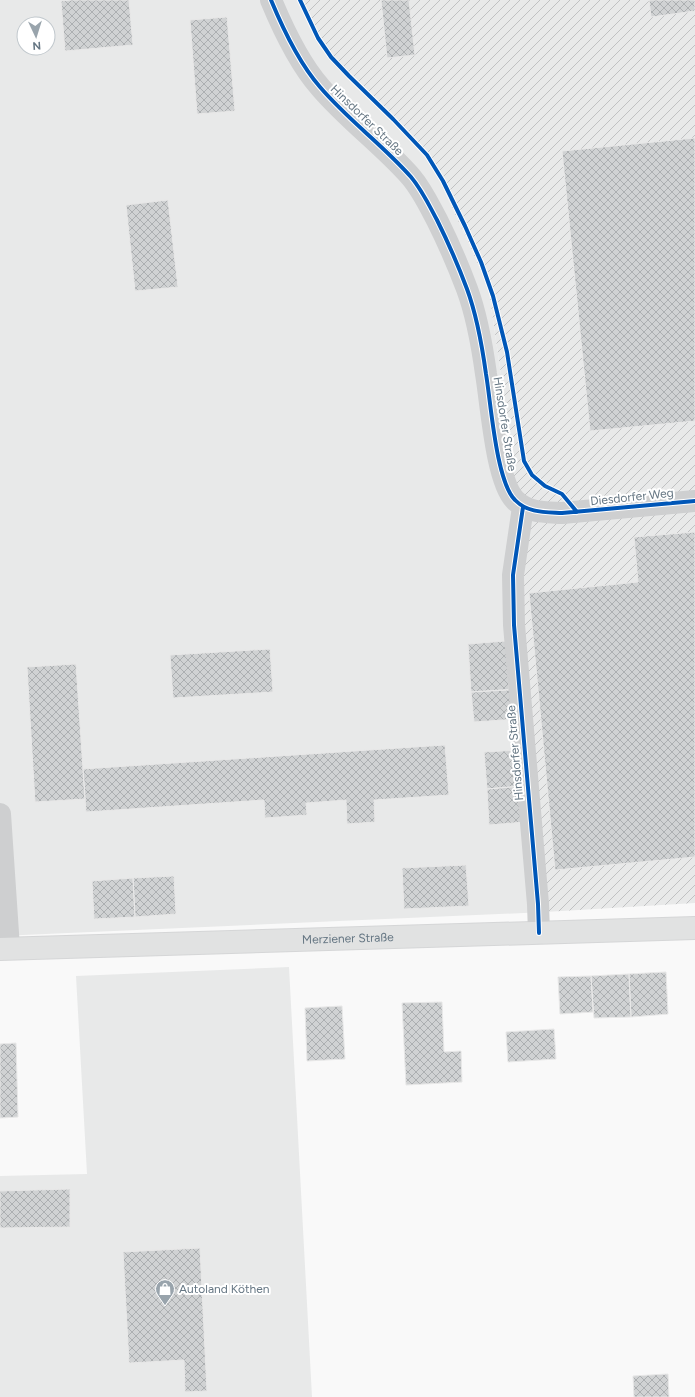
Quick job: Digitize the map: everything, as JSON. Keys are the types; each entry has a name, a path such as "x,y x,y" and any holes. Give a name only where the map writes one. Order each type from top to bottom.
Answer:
{"main road":[{"name":"Merziener Straße","path":"4,948 695,928"}],"street":[{"name":"Hinsdorfer Straße","path":"271,0 293,46 319,86 411,177 424,194 457,263 474,314 486,372 497,452 502,472 506,486 514,500 524,507 513,575 514,624 538,904 539,933"},
{"name":"Diesdorfer Weg","path":"524,507 541,512 562,513 695,501"},
{"path":"0,814 4,948"}],"shaded area":[{"path":"0,0 302,0 317,41 432,164 488,286 512,450 545,912 0,936"},
{"path":"302,0 695,0 695,903 545,912 512,450 488,286 432,164 317,41"},
{"path":"289,967 312,1397 0,1397 0,1176 87,1174 76,976"}],"building":[{"path":"129,0 133,45 65,51 61,1"},
{"path":"381,0 409,0 415,55 387,58"},
{"path":"649,0 695,0 695,11 651,17"},
{"path":"227,17 235,111 197,114 190,20"},
{"path":"695,138 695,421 590,431 562,151"},
{"path":"168,200 178,287 135,291 126,205"},
{"path":"695,532 695,857 555,870 529,593 638,582 634,537"},
{"path":"506,641 509,690 471,692 468,644"},
{"path":"270,649 273,692 173,698 170,655"},
{"path":"76,664 85,799 35,802 27,667"},
{"path":"516,689 518,719 474,722 471,692"},
{"path":"445,745 449,795 374,800 375,822 347,824 346,800 306,803 307,815 265,818 264,800 86,812 83,769"},
{"path":"520,750 522,786 487,789 484,752"},
{"path":"522,786 525,822 489,825 487,789"},
{"path":"466,865 469,906 404,909 402,868"},
{"path":"174,876 176,914 135,917 133,878"},
{"path":"133,878 135,917 94,919 92,881"},
{"path":"666,972 668,1014 631,1017 629,974"},
{"path":"629,974 631,1017 594,1018 591,976"},
{"path":"591,976 593,1012 560,1014 558,977"},
{"path":"442,1002 444,1052 461,1051 462,1082 406,1085 402,1003"},
{"path":"342,1006 345,1059 307,1061 305,1008"},
{"path":"554,1029 556,1059 508,1062 506,1032"},
{"path":"16,1043 18,1117 0,1118 0,1044"},
{"path":"70,1189 70,1227 0,1228 0,1191"},
{"name":"Autoland Köthen","path":"200,1248 207,1391 185,1392 184,1360 129,1363 123,1252"},
{"path":"668,1374 669,1397 634,1397 633,1376"}],"cycle path":[{"path":"271,0 292,45 312,78 331,99 411,177 419,187 441,228 460,271 474,310 483,352 495,441 503,476 515,500 531,510 562,513 695,501"},
{"path":"300,0 318,38 331,57 427,155 443,181 481,262 493,296 507,352 524,461 532,475 545,486 562,494 577,512"},
{"path":"523,507 513,575 514,625 538,904 539,933"}],"place":[{"name":"Autoland Köthen","path":"165,1306"}]}
